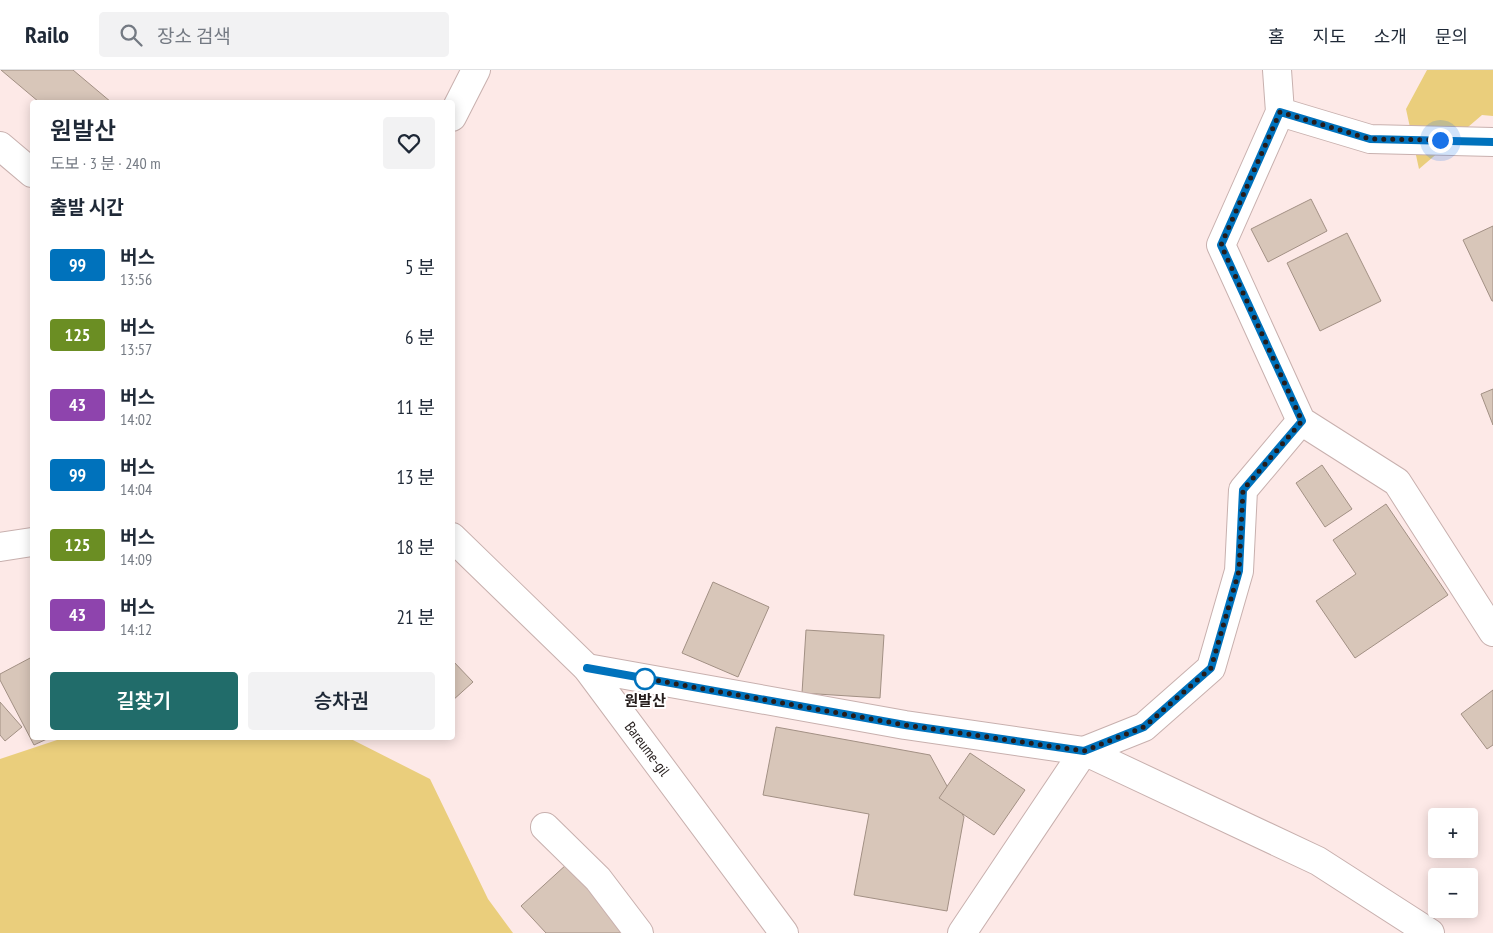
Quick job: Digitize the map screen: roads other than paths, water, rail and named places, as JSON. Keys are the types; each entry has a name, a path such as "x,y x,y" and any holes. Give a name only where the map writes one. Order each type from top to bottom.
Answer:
{"street":[{"path":"455,112 476,70"},
{"path":"1277,70 1280,112 1221,245 1302,421 1397,482 1493,632"},
{"path":"1280,112 1370,139 1493,142"},
{"path":"0,146 30,171"},
{"path":"962,933 1084,751 1144,727 1211,668 1239,571 1243,490 1302,421"},
{"name":"Bareume-gil","path":"455,540 587,668 784,933"},
{"path":"0,547 30,542"},
{"path":"587,668 905,725 1084,751 1318,861 1430,933"},
{"path":"545,827 598,878 639,933"}],"place":[{"name":"원발산","path":"645,679"}]}
